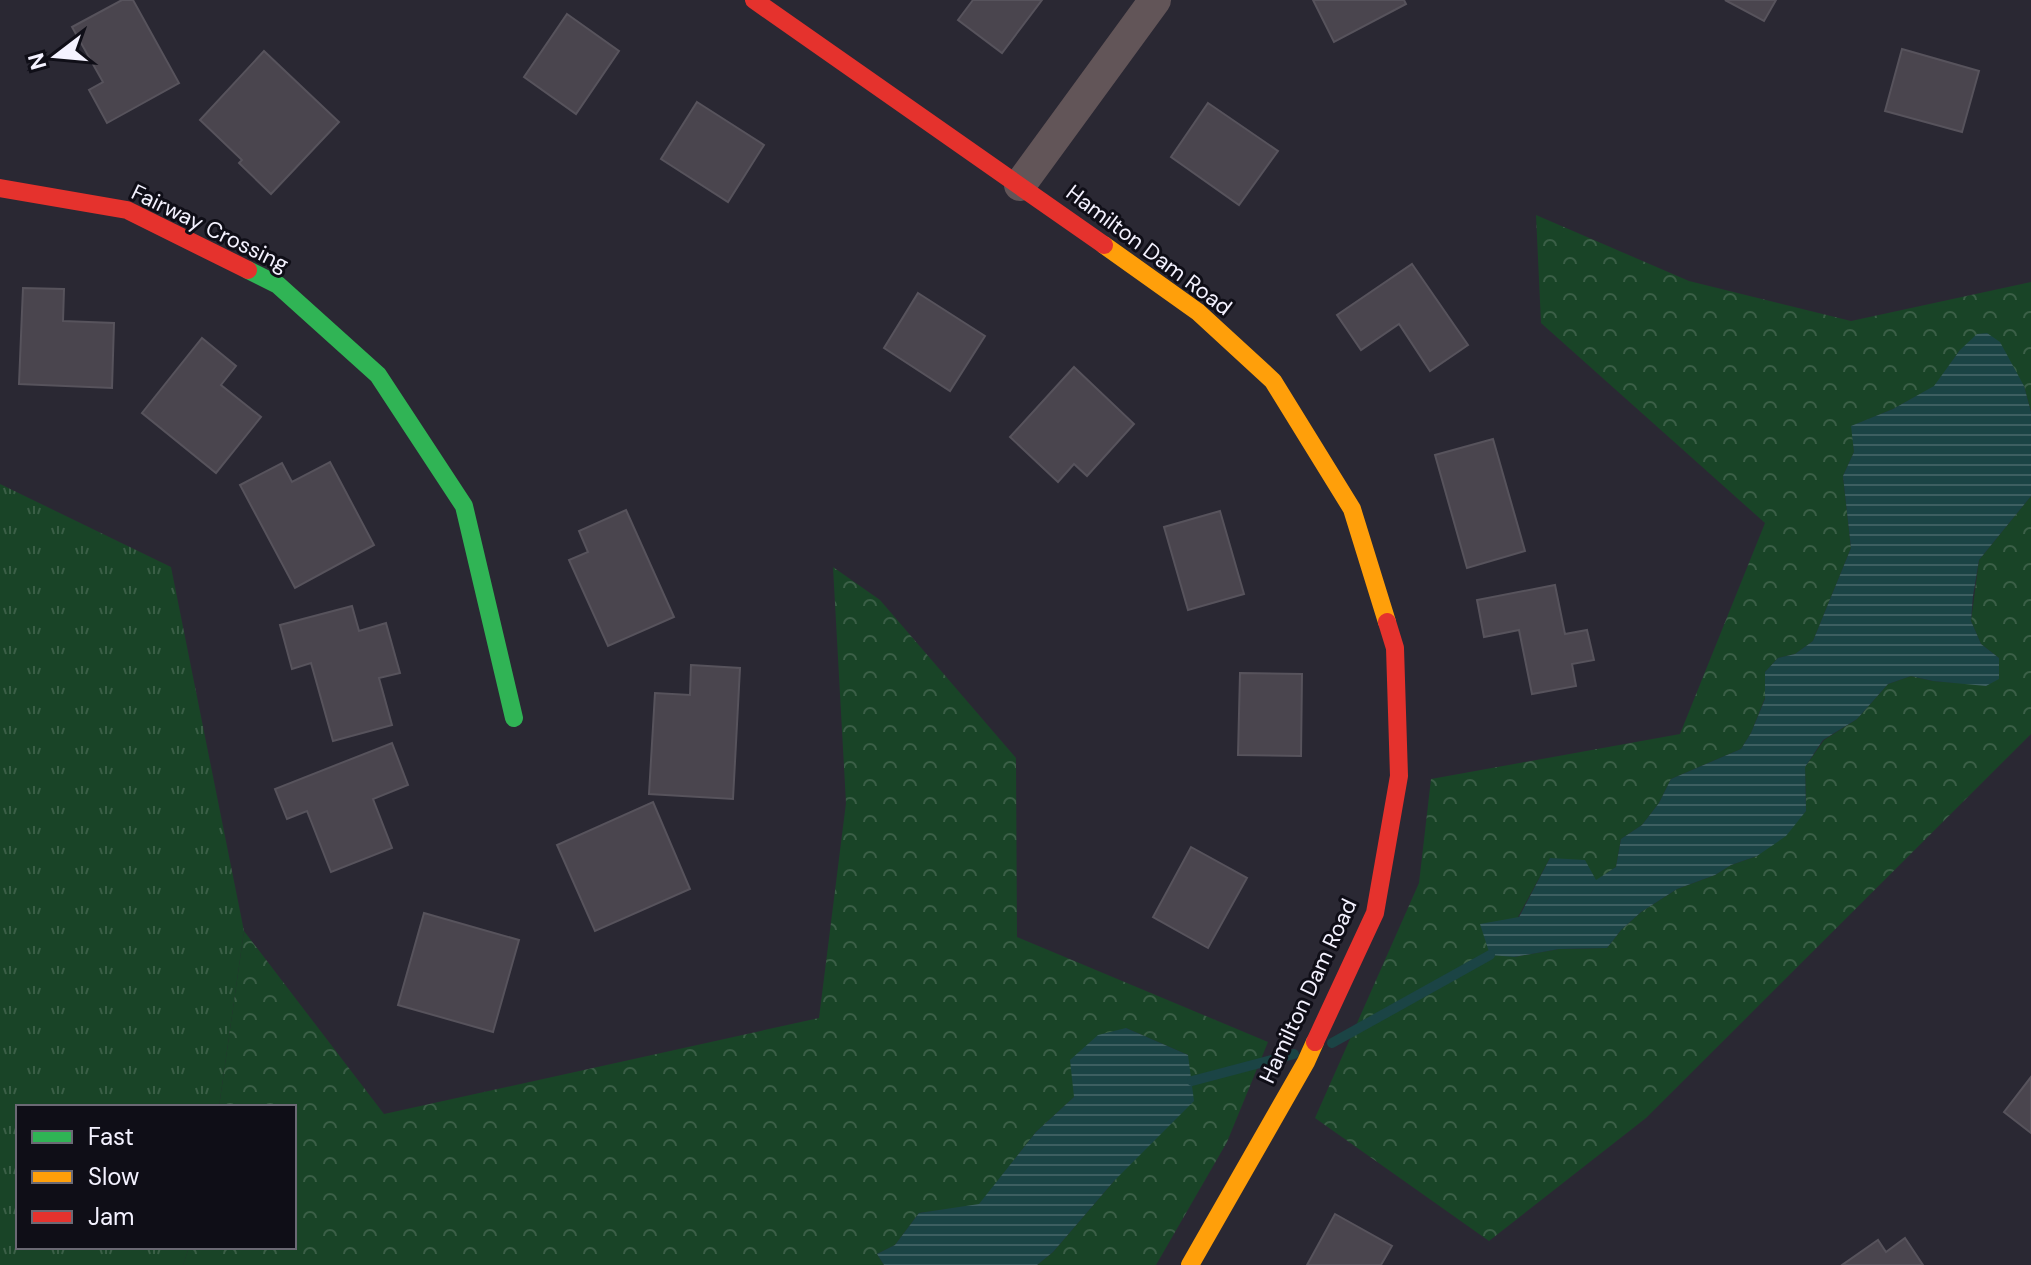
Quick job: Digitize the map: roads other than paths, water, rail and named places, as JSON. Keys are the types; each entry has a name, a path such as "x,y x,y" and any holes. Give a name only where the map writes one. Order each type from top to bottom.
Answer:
{"street":[{"name":"Hamilton Dam Road","path":"754,0 1198,312 1273,381 1352,509 1395,648 1399,776 1375,913 1306,1062 1190,1265"},
{"path":"1020,185 1155,0"},
{"name":"Fairway Crossing","path":"0,188 127,210 278,285 378,375 464,506 514,718"}],"waterway":[{"path":"1332,1043 1490,955"},
{"path":"1192,1081 1294,1054"}]}
